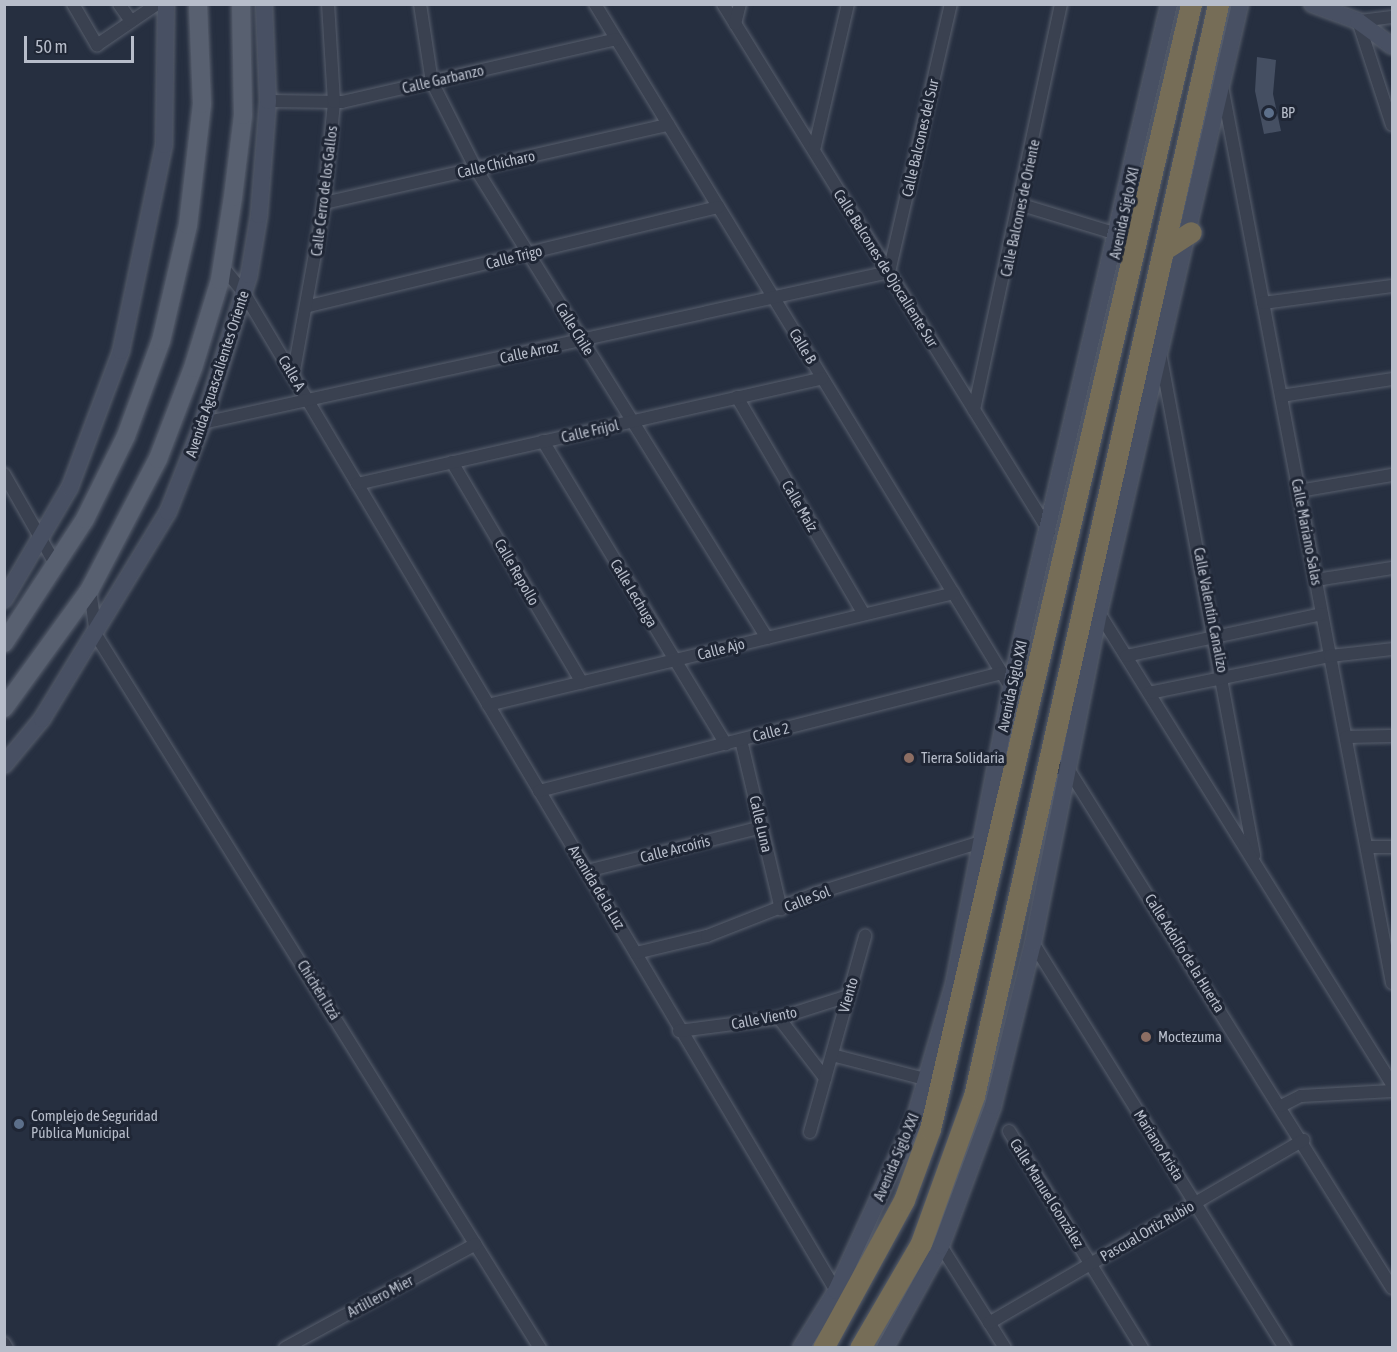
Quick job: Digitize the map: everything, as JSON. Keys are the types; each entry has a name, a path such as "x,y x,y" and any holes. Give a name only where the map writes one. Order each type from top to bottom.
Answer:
{"highway":[{"name":"Avenida Siglo XXI","path":"823,1347 904,1200 942,1083 1084,448 1191,4"},
{"path":"860,1347 904,1274 943,1190 974,1096 1061,769 1103,527 1168,247 1218,4"},
{"path":"1168,247 1191,232"},
{"path":"1077,418 1084,448"},
{"path":"1103,527 1114,553"},
{"path":"880,1245 904,1274"}],"main road":[{"path":"4,643 56,565 126,436 161,341 188,225 202,104 198,4"},
{"name":"Avenida Aguascalientes Oriente","path":"4,708 90,589 158,459 193,368 222,266 243,115 241,4"}],"street":[{"path":"73,4 97,45 157,4"},
{"path":"119,4 130,21"},
{"path":"4,600 43,542 93,430 121,351 141,264 164,145 166,4"},
{"name":"Avenida Aguascalientes Oriente","path":"4,765 42,719 96,635 168,512 203,423 244,292 259,215 268,101 264,4"},
{"name":"Calle Cerro de los Gallos","path":"293,376 309,306 324,203 334,102 328,4"},
{"name":"Calle Chile","path":"420,4 432,82 476,169 526,253 767,638"},
{"name":"Calle B","path":"595,4 1011,688"},
{"name":"Calle Balcones de Ojocaliente Sur","path":"723,4 1049,531"},
{"path":"735,24 740,4"},
{"path":"814,150 848,4"},
{"name":"Calle Balcones del Sur","path":"889,272 951,4"},
{"name":"Calle Balcones de Oriente","path":"974,410 1022,205 1061,4"},
{"name":"Avenida Siglo XXI","path":"801,1347 836,1291 914,1121 954,984 978,843 1011,688 1120,235 1169,4"},
{"path":"885,1347 941,1246 993,1106 1033,944 1061,769 1191,232 1221,82 1240,4"},
{"path":"1312,4 1358,21 1392,46"},
{"path":"1358,21 1392,17"},
{"path":"1358,21 1392,125"},
{"name":"Calle Garbanzo","path":"268,101 334,102 432,82 616,39"},
{"name":"Calle Mariano Salas","path":"1221,82 1392,982"},
{"name":"Calle Chícharo","path":"324,203 668,125"},
{"path":"1022,205 1120,235"},
{"name":"Calle Trigo","path":"309,306 718,207"},
{"name":"Calle A","path":"222,266 244,292 357,484"},
{"name":"Calle Arroz","path":"203,423 889,272"},
{"path":"1263,303 1392,286"},
{"name":"Calle Valentín Canalizo","path":"1161,358 1224,677 1255,862"},
{"name":"Calle Frijol","path":"357,484 822,378"},
{"path":"1281,396 1392,379"},
{"name":"Calle Maíz","path":"736,397 864,614"},
{"name":"Calle Lechuga","path":"543,441 726,744"},
{"name":"Calle Repollo","path":"452,462 582,682"},
{"path":"4,474 56,565"},
{"path":"1299,491 1392,475"},
{"name":"Avenida de la Luz","path":"357,484 636,953 679,1031 836,1291"},
{"path":"1316,580 1392,568"},
{"path":"90,589 96,635"},
{"name":"Calle Ajo","path":"488,705 954,593"},
{"path":"1099,613 1392,1084"},
{"path":"1126,656 1322,614"},
{"name":"Chichén Itzá","path":"96,635 540,1347"},
{"path":"1149,693 1330,656 1392,649"},
{"name":"Calle 2","path":"539,791 1002,673"},
{"path":"1346,737 1392,736"},
{"name":"Calle Luna","path":"741,740 781,909"},
{"name":"Calle Adolfo de la Huerta","path":"1061,769 1304,1140 1392,1288"},
{"name":"Calle Arcoíris","path":"587,871 762,827"},
{"name":"Calle Sol","path":"636,953 707,936 978,843"},
{"path":"1367,847 1392,847"},
{"name":"Viento","path":"810,1132 865,936"},
{"name":"Mariano Arista","path":"1033,944 1285,1347"},
{"name":"Calle Viento","path":"679,1031 779,1018 848,996"},
{"path":"779,1018 825,1078"},
{"path":"832,1054 926,1079"},
{"path":"1281,1106 1301,1096 1392,1091"},
{"name":"Calle Manuel González","path":"1009,1131 1142,1347"},
{"name":"Pascual Ortiz Rubio","path":"989,1323 1304,1140"},
{"name":"Artillero Mier","path":"285,1347 476,1244"},
{"path":"941,1246 1005,1347"},
{"path":"4,1343 7,1347"}],"building":[{"name":"BP","path":"1257,57 1276,60 1273,94 1281,131 1264,134 1255,91"}],"place":[{"name":"BP","path":"1269,113"},
{"name":"Tierra Solidaria","path":"909,758"},
{"name":"Moctezuma","path":"1146,1037"},
{"name":"Complejo de Seguridad Pública Municipal","path":"19,1124"}]}
